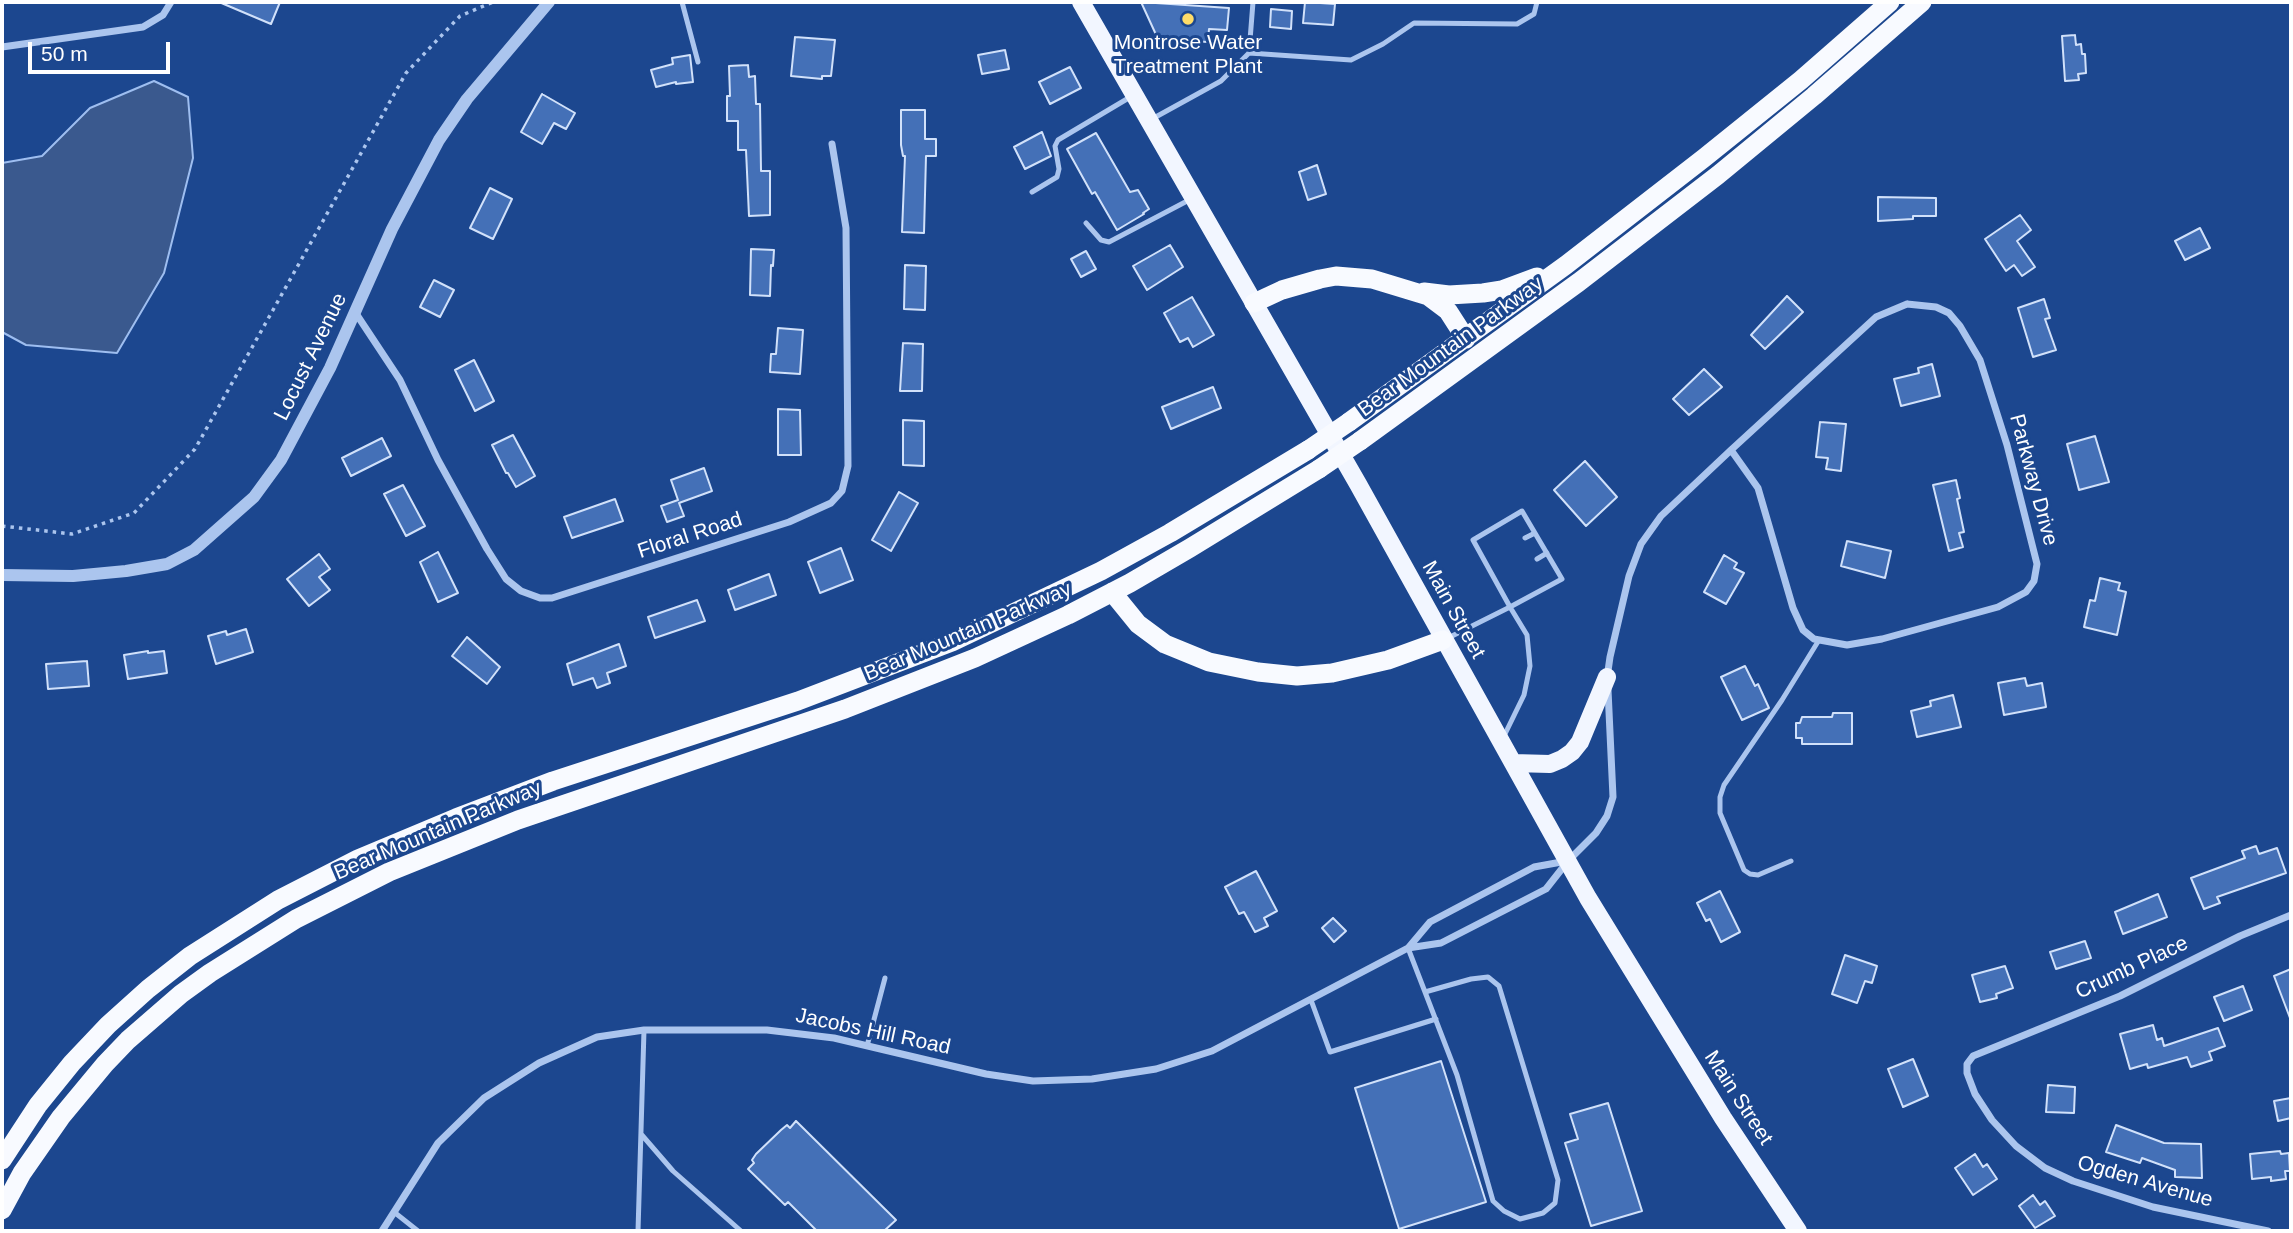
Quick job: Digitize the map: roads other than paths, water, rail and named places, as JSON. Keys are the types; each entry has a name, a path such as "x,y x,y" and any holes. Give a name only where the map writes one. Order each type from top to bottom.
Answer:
{"highway":[{"name":"Bear Mountain Parkway","path":"2,1160 38,1105 108,1025 190,956 278,900 358,859 456,817 553,781 798,701 952,642 1101,571 1308,450 1566,265 1704,158 1890,2"},
{"name":"Bear Mountain Parkway","path":"2,1210 22,1174 61,1117 97,1073 128,1040 210,973 296,919 388,872 518,820 845,709 931,676 1038,629 1191,548 1360,441 1580,282 1825,87 1923,2"},
{"path":"1416,291 1449,295 1483,293 1520,284 1566,265"},
{"path":"1254,303 1302,283 1336,276 1372,279 1428,296 1448,311 1466,339"},
{"path":"1112,592 1142,628 1165,644 1209,662 1247,671 1297,676 1332,673 1388,660 1443,640"}],"main road":[{"name":"Main Street","path":"1081,2 1351,472 1588,898 1661,1020 1798,1231"},
{"path":"1513,763 1550,764 1572,751 1580,742 1607,677"}],"street":[{"path":"2,47 142,27 163,15 171,2"},
{"name":"Locust Avenue","path":"2,575 73,576 167,564 194,550 254,497 281,460 330,368 392,229 439,140 467,99 549,2"},
{"name":"Floral Road","path":"355,311 400,380 438,460 487,549 506,579 521,591 540,598 552,598 789,522 831,503 842,491 848,466 846,228 832,144"},
{"name":"Parkway Drive","path":"1568,861 1596,833 1607,816 1613,797 1607,677 1629,576 1641,544 1661,516 1876,317 1907,304 1936,306 1949,313 1960,326 1980,360 2007,445 2037,564 2034,581 2026,592 1998,607 1882,639 1847,645 1819,640"},
{"path":"1731,450 1758,488 1793,608 1803,630 1819,640"},
{"name":"Jacobs Hill Road","path":"1408,948 1430,922 1534,867 1568,861"},
{"name":"Jacobs Hill Road","path":"382,1231 438,1143 484,1098 539,1063 597,1037 644,1030 767,1030 834,1038 986,1074 1033,1081 1092,1079 1156,1069 1212,1051 1408,948 1441,943 1546,889 1568,861"},
{"name":"Crumb Place","path":"1986,1051 2120,996 2240,936 2291,915"},
{"name":"Ogden Avenue","path":"1986,1051 1973,1056 1967,1064 1967,1073 1975,1094 1992,1120 2016,1146 2045,1168 2073,1181 2153,1207 2268,1231"}],"lane":[{"path":"682,2 698,62"},
{"path":"1150,121 1221,81 1249,53 1253,2"},
{"path":"1249,53 1351,60 1383,44 1414,23 1517,24 1534,15 1537,2"},
{"path":"1032,192 1057,177 1059,169 1055,146 1058,140 1134,94"},
{"path":"1086,223 1101,240 1109,242 1194,198"},
{"path":"1443,640 1510,607 1562,579 1522,511 1473,540 1510,607 1527,635 1530,666 1524,695 1501,742"},
{"path":"1525,538 1535,533"},
{"path":"1537,559 1547,553"},
{"path":"1485,561 1491,557"},
{"path":"1496,582 1503,578"},
{"path":"1790,861 1758,875 1744,870 1720,813 1720,797 1724,785 1819,640"},
{"path":"1408,948 1457,1075 1493,1201 1504,1211 1520,1219 1543,1213 1555,1203 1558,1180 1499,986 1488,977 1425,992"},
{"path":"867,1046 885,978"},
{"path":"1311,1000 1330,1052 1436,1019"},
{"path":"638,1231 644,1030"},
{"path":"641,1134 673,1171 741,1231"},
{"path":"394,1212 418,1231"}],"water":[{"path":"154,81 188,97 193,158 164,273 117,353 26,345 2,332 2,163 42,156 90,108"}],"place":[{"name":"Montrose Water Treatment Plant","path":"1188,19"}]}
